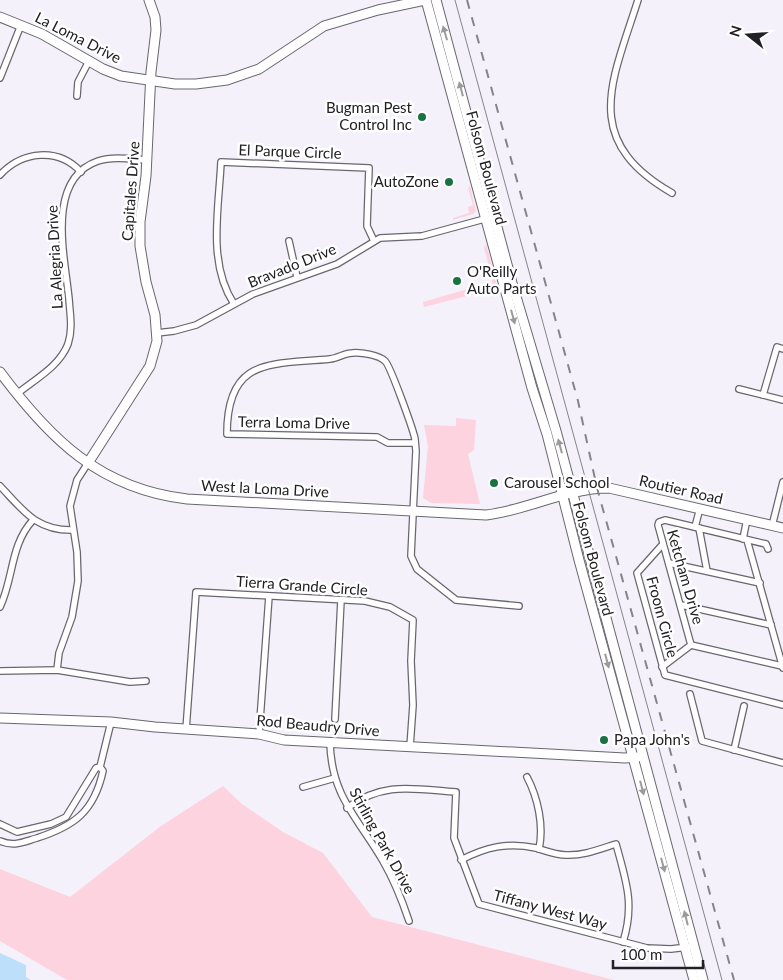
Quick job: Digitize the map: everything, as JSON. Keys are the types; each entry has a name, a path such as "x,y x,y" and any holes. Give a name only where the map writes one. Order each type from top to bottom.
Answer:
{"street":[{"name":"Capitales Drive","path":"88,463 150,366 156,348 157,332 140,246 156,30 155,17 149,0"},
{"name":"La Loma Drive","path":"0,17 54,40 89,61 121,76 175,84 196,84 243,75 273,61 324,26 378,10 426,0"},
{"name":"Folsom Boulevard","path":"426,0 548,402 610,634 638,757"},
{"name":"Folsom Boulevard","path":"436,0 527,368 590,600 638,757 689,946 694,980"},
{"path":"638,0 612,84 610,111 612,125 619,146 629,159 648,179 672,193"},
{"path":"0,78 21,25"},
{"path":"77,96 78,82 89,61"},
{"path":"0,175 19,160 42,155 67,160 81,172"},
{"name":"La Alegria Drive","path":"17,394 55,364 68,342 71,320 62,212 66,193 81,172 89,165 106,159 147,160"},
{"name":"El Parque Circle","path":"234,304 229,296 218,257 221,162 368,168 368,226 374,241"},
{"name":"Bravado Drive","path":"157,332 174,331 196,325 234,304 297,277 336,264 374,241 389,237 417,237 491,218"},
{"path":"289,240 297,277"},
{"path":"763,395 780,348"},
{"name":"Terra Loma Drive","path":"415,443 388,443 377,437 227,434 227,414 233,394 241,382 264,366 278,362 332,359 352,353 379,357 392,369 415,443 411,556 417,569 456,600 519,606"},
{"path":"527,368 533,371 541,392 548,402"},
{"name":"West la Loma Drive","path":"0,372 58,440 88,463 124,483 173,497 486,515 517,510 573,493"},
{"path":"739,389 783,400"},
{"path":"57,670 59,654 76,599 78,564 70,506 77,480 88,463"},
{"path":"772,526 783,482"},
{"path":"0,486 33,520 54,529 74,530"},
{"name":"Routier Road","path":"573,493 592,488 609,488 783,528"},
{"path":"700,508 697,528 707,571"},
{"path":"691,645 783,667 760,583 745,539 747,519"},
{"path":"0,607 7,587 17,542 33,520"},
{"name":"Ketcham Drive","path":"662,667 691,645 658,525 661,520 697,528"},
{"path":"697,528 766,544 768,548"},
{"name":"Froom Circle","path":"663,544 637,573 665,675 783,705"},
{"path":"669,562 760,583"},
{"name":"Tierra Grande Circle","path":"186,730 196,592 342,600 380,604 413,620 411,661 413,705 410,747"},
{"path":"259,734 269,596"},
{"path":"335,719 342,600"},
{"path":"590,600 598,608 604,630 610,634"},
{"path":"681,605 771,624"},
{"path":"0,670 57,670 130,682 146,681"},
{"path":"690,694 702,741 783,762"},
{"path":"734,750 744,706"},
{"name":"Rod Beaudry Drive","path":"0,718 111,722 186,730 259,734 284,740 638,757"},
{"path":"0,841 14,845 23,843 71,825 78,820 100,787 103,771 100,767 111,722"},
{"name":"Stirling Park Drive","path":"330,742 336,778 347,808 383,860 397,889 409,921"},
{"path":"0,824 17,832 51,824 66,817 96,768 100,767"},
{"path":"527,777 540,819 541,832 538,849"},
{"path":"303,787 336,778"},
{"name":"Tiffany West Way","path":"347,808 365,796 384,789 400,788 456,792 454,838 479,904 623,942 657,949 689,946"},
{"path":"461,860 483,849 499,845 523,846 558,854 575,855 616,844 630,897 629,923 623,942"},
{"name":"Folsom Boulevard","path":"689,946 703,980"}],"shaded area":[{"path":"470,186 476,211 473,214 453,220 453,218 469,213 468,207 473,205 468,188"},
{"path":"486,244 494,273 491,274 484,248"},
{"path":"494,275 498,288 424,307 423,302 468,289 470,294 487,290 492,285 491,276"},
{"path":"456,418 476,420 474,450 468,454 480,504 431,503 423,498 428,446 424,425 456,426"},
{"path":"223,786 242,804 283,832 323,853 372,917 614,980 67,980 0,941 0,869 70,897 161,826"}],"water":[{"path":"0,953 26,965 26,977 31,980 0,980"}],"tram line":[{"path":"455,0 722,980"}],"railway":[{"path":"467,0 578,401 597,488 734,980"}],"place":[{"name":"Bugman Pest Control Inc","path":"422,117"},
{"name":"AutoZone","path":"449,182"},
{"name":"O'Reilly Auto Parts","path":"457,281"},
{"name":"Carousel School","path":"494,483"},
{"name":"Papa John's","path":"604,740"}]}
